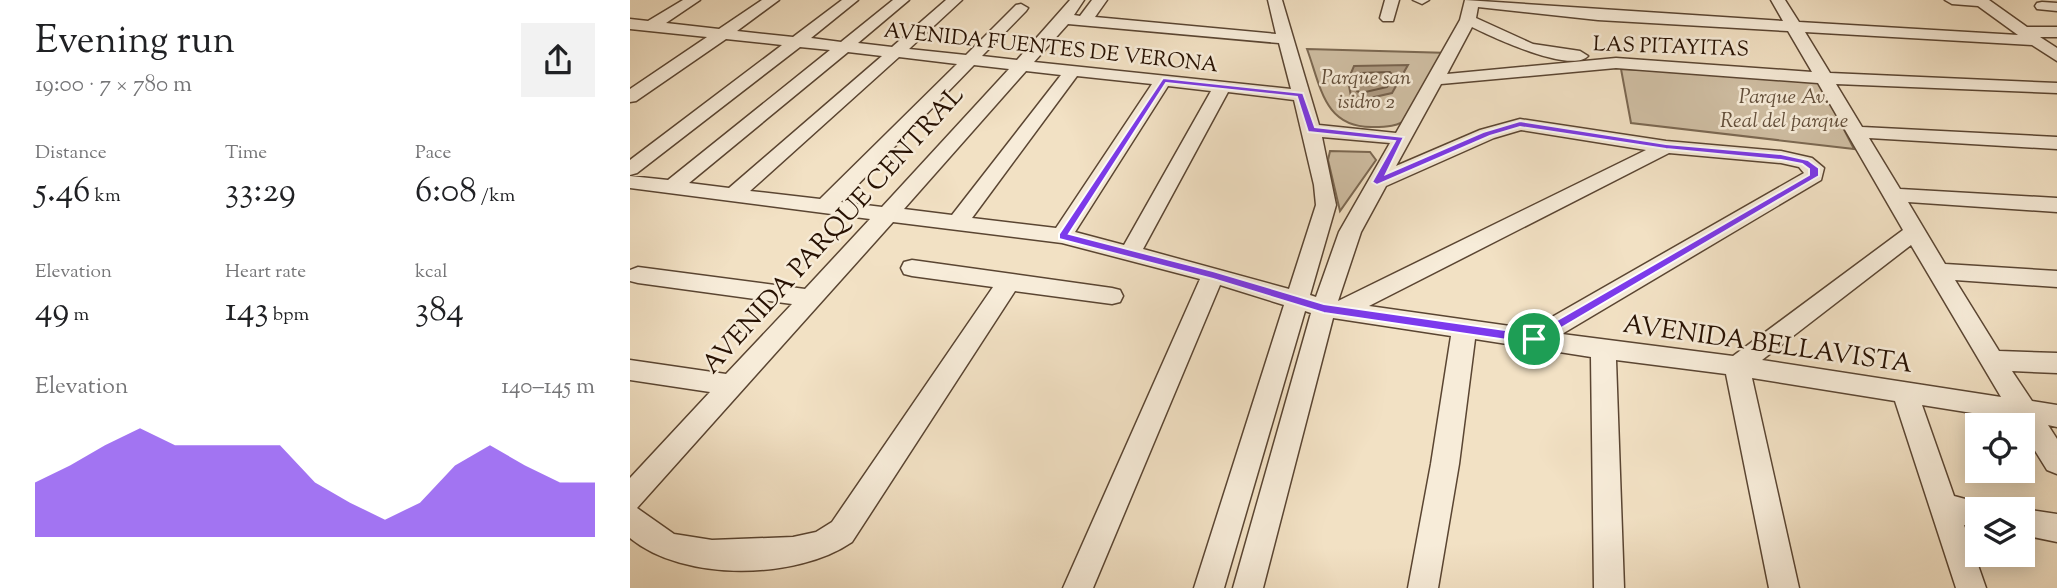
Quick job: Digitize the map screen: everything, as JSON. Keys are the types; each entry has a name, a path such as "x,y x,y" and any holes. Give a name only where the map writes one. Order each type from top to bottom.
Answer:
{"street":[{"path":"630,39 693,0"},
{"path":"630,97 772,0"},
{"path":"630,169 851,0"},
{"path":"672,187 902,0"},
{"path":"733,195 893,52 956,0"},
{"name":"AVENIDA PARQUE CENTRAL","path":"630,498 1064,19 1077,0"},
{"path":"1084,21 1100,0"},
{"path":"1209,588 1326,205 1311,130 1275,0"},
{"path":"1388,18 1392,0"},
{"path":"1778,0 1938,271 2057,461"},
{"path":"1952,0 1980,1 2057,57"},
{"path":"1248,588 1332,310 1350,232 1468,20 1471,1 1598,16 1794,29 2030,36 2057,32"},
{"path":"825,206 1021,8"},
{"path":"1064,19 1284,38"},
{"path":"1468,20 1529,48 1616,63"},
{"name":"AVENIDA FUENTES DE VERONA","path":"630,24 1300,95"},
{"name":"LAS PITAYITAS","path":"1433,80 1616,63 1824,78 2057,88"},
{"path":"957,223 1073,71"},
{"path":"1062,236 1163,80"},
{"path":"1131,252 1222,86"},
{"path":"1377,182 1487,134 1520,124 1666,147 1795,160 1811,165 1816,173 1534,339"},
{"path":"1311,130 1401,139"},
{"path":"1856,132 2057,143"},
{"path":"1332,310 1666,147"},
{"name":"AVENIDA BELLAVISTA","path":"630,182 1062,236 1131,252 1332,310 1737,366 2057,416"},
{"path":"1893,195 2057,205"},
{"path":"1784,588 1737,366 1915,231"},
{"path":"912,268 1112,296"},
{"path":"1938,271 2057,279"},
{"path":"638,275 810,299"},
{"path":"1078,588 1213,275"},
{"path":"630,519 650,537 681,550 760,554 792,551 822,544 842,532 1009,282"},
{"path":"1423,588 1445,464 1464,329"},
{"path":"1603,349 1609,588"},
{"path":"1994,361 2057,363"},
{"path":"630,370 730,385"},
{"path":"1905,394 1971,588"},
{"path":"1945,508 1965,512"},
{"path":"2035,524 2057,528"}],"green space":[{"name":"Parque san isidro 2","path":"1307,49 1450,53 1425,96 1409,117 1396,125 1373,127 1344,121 1334,113 1321,91"},
{"name":"Parque Av. Real del parque","path":"1621,69 1817,77 1854,149 1631,123"},
{"path":"1330,151 1370,152 1376,160 1340,211 1328,160"}],"water":[{"path":"1408,65 1392,93 1352,102 1348,80 1354,66"}],"route":[{"path":"1163,80 1300,95 1311,130 1401,139 1377,182 1487,134 1520,124 1666,147 1781,157 1805,162 1814,168 1814,176 1534,339 1324,308 1131,252 1062,236 1163,80"}]}
